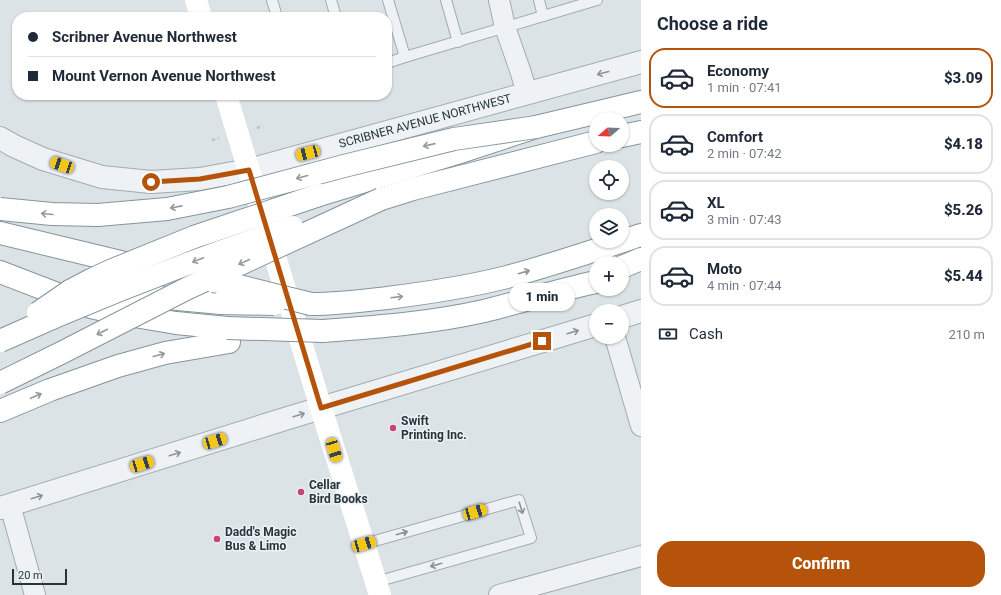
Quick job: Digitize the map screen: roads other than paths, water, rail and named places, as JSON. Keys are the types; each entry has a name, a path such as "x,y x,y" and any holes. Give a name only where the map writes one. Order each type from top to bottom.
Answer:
{"main road":[{"path":"196,0 200,12"},
{"path":"228,100 321,408 378,589"},
{"path":"0,340 70,291 91,280 194,237 319,195 536,127 640,102"},
{"path":"0,209 52,214 98,215 167,209 228,197 454,139 536,127"},
{"path":"629,135 641,132"},
{"path":"0,340 118,291 235,246 307,222 429,185 589,144"},
{"path":"0,382 61,353 188,288 381,199"},
{"path":"0,233 158,271 227,283 311,304"},
{"path":"0,271 95,289 156,297 221,303 311,304 406,296 450,289 540,268 641,235"},
{"path":"629,264 641,259"},
{"path":"0,271 98,309 176,323 228,335"},
{"path":"629,275 641,272"},
{"path":"574,287 589,281"},
{"path":"0,411 50,390 118,366 228,335 366,328 434,320 482,311 589,284"}],"street":[{"path":"499,0 505,27 527,93"},
{"name":"SCRIBNER AVENUE NORTHWEST","path":"0,138 43,159 102,178 151,182 200,179 249,170 641,62"},
{"path":"629,315 641,311"},
{"path":"35,595 5,506 589,327"},
{"path":"617,344 641,426"},
{"path":"499,595 641,556"}],"lane":[{"path":"272,0 276,12"},
{"path":"331,0 335,12"},
{"path":"388,0 392,12"},
{"path":"446,0 458,42"},
{"path":"539,0 544,16"},
{"path":"392,61 597,0"},
{"path":"392,13 405,57"},
{"path":"364,544 519,500 531,538 378,589"}],"place":[{"name":"Swift Printing Inc.","path":"393,428"},
{"name":"Cellar Bird Books","path":"301,492"},
{"name":"Dadd's Magic Bus & Limo","path":"217,539"}]}
